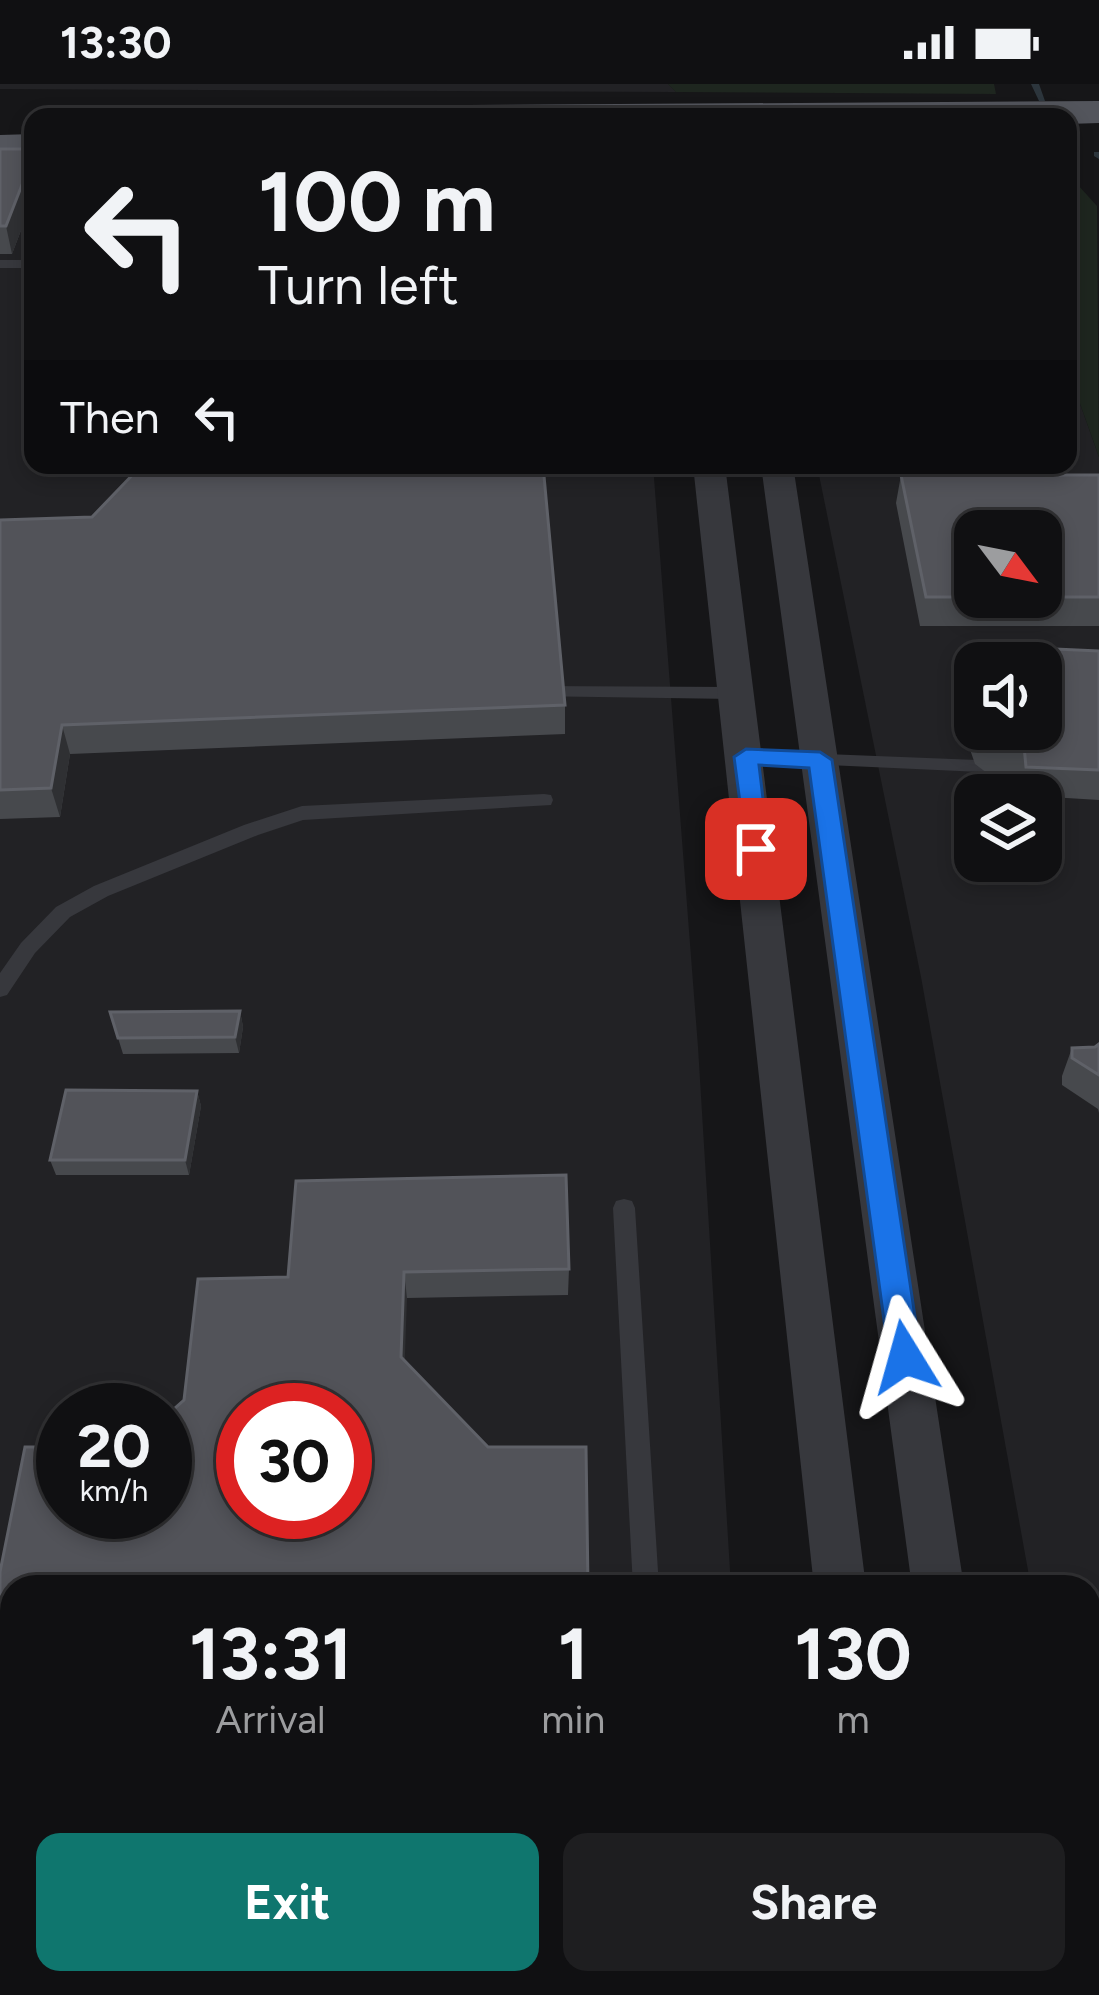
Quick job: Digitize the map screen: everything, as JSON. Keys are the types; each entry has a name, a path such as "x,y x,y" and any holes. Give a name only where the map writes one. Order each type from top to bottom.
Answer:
{"street":[{"path":"711,474 840,1575"},
{"path":"779,474 936,1575"}],"lane":[{"path":"525,692 734,693"},
{"path":"746,757 1029,768"},
{"path":"0,989 28,948 63,912 250,830 302,813 544,800"},
{"path":"624,1208 645,1575"}],"shaded area":[{"path":"0,84 668,84 676,92 0,89"},
{"path":"668,84 994,84 996,94 676,92"},
{"path":"0,168 24,168 24,474 654,474 698,1047 730,1575 0,1575"},
{"path":"1077,184 1097,206 1099,457 1077,395"},
{"path":"1077,395 1099,457 1099,1575 1029,1575 921,977 819,474 1077,474"}],"building":[{"path":"0,149 24,149 24,180 6,226 0,226"},
{"path":"133,474 544,474 565,705 62,725 51,788 0,790 0,520 92,517"},
{"path":"901,475 1099,475 1099,597 1062,597 1062,510 954,510 954,597 926,597"},
{"path":"1062,649 1099,651 1099,770 1026,767 1024,750 1062,750"},
{"path":"240,1011 235,1037 118,1038 110,1012"},
{"path":"1099,1044 1099,1075 1072,1058 1072,1048"},
{"path":"66,1090 197,1091 185,1160 50,1160"},
{"path":"566,1175 569,1269 404,1272 401,1357 488,1447 586,1447 588,1575 0,1575 25,1447 36,1447 36,1539 192,1539 192,1383 186,1383 198,1279 288,1277 296,1181"}],"waterway":[{"path":"1035,84 1042,99"}],"route":[{"path":"756,849 746,757 820,760 905,1357"}]}
